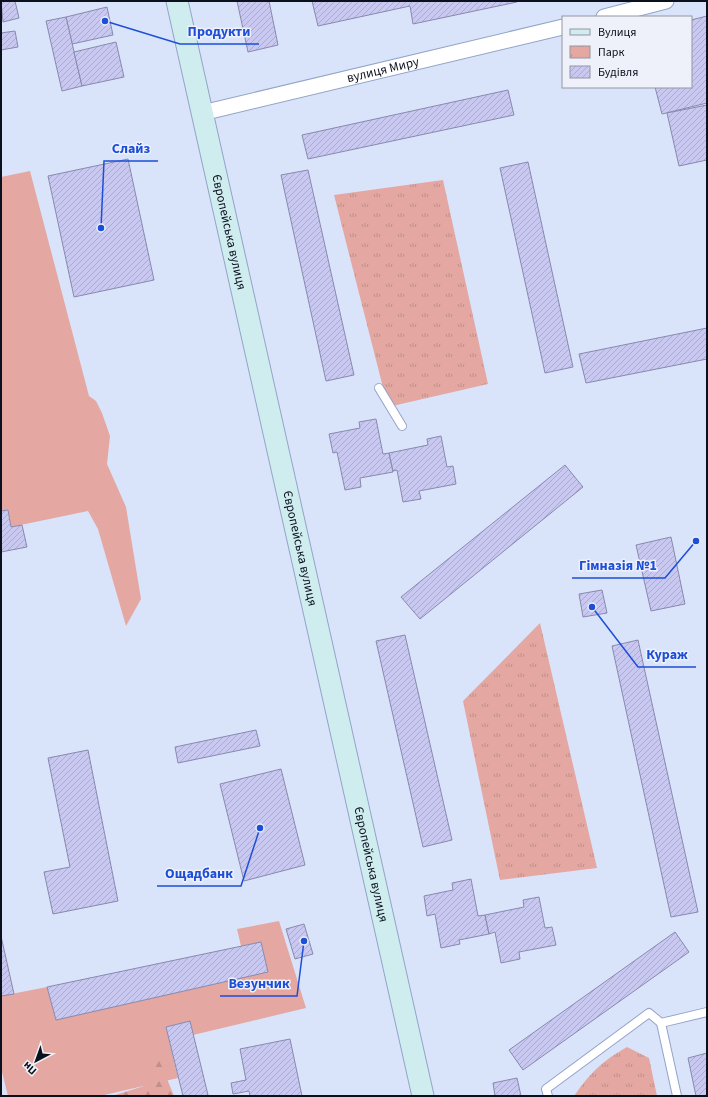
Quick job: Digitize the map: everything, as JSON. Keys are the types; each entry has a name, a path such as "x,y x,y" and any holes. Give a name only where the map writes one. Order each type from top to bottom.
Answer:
{"street":[{"name":"Європейська вулиця","path":"177,1 423,1096"},
{"path":"608,16 666,1"},
{"name":"вулиця Миру","path":"202,113 562,27"}],"lane":[{"path":"378,388 402,426"},
{"path":"661,1024 707,1012"},
{"path":"548,1096 546,1089 649,1013 661,1024 677,1096"}],"green space":[{"path":"30,171 89,396 96,401 110,436 107,464 126,507 141,599 126,626 98,529 88,511 11,527 8,510 1,511 1,177"},
{"path":"443,180 488,384 388,407 334,195"},
{"path":"540,623 597,868 500,880 463,701"},
{"path":"279,921 306,1008 193,1035 190,1021 166,1027 178,1078 100,1096 8,1096 1,1068 1,996 47,987 56,1019 268,972 261,942 241,946 237,929"},
{"path":"627,1047 649,1058 657,1096 574,1096 597,1068"},
{"path":"158,1057 174,1096 112,1096 144,1086 151,1078 152,1067"}],"building":[{"path":"1,1 15,1 19,18 3,22"},
{"path":"237,1 269,1 278,45 248,52"},
{"path":"312,1 517,2 413,24 410,6 318,26"},
{"path":"107,7 113,35 72,44 66,17"},
{"path":"707,16 707,103 662,114 655,88 692,88 692,20"},
{"path":"66,17 82,86 62,91 46,21"},
{"path":"15,31 18,47 1,50 1,33"},
{"path":"116,42 124,77 82,86 74,52"},
{"path":"508,90 514,115 308,159 302,135"},
{"path":"707,105 707,160 679,166 667,113"},
{"path":"128,159 154,280 74,297 48,176"},
{"path":"528,162 573,367 545,373 500,168"},
{"path":"308,170 354,375 326,381 281,175"},
{"path":"707,328 707,359 586,383 579,354"},
{"path":"376,419 383,454 389,453 393,472 360,478 361,487 345,490 337,452 333,453 329,434 360,428 359,422"},
{"path":"441,436 447,467 453,466 456,484 419,491 421,499 403,502 397,470 393,471 389,453 428,445 427,439"},
{"path":"565,465 583,487 420,619 401,597"},
{"path":"8,510 11,527 22,525 27,547 1,552 1,511"},
{"path":"671,537 685,604 651,611 636,545"},
{"path":"602,590 607,613 583,617 579,594"},
{"path":"405,635 452,840 423,847 376,641"},
{"path":"638,640 698,912 671,917 612,646"},
{"path":"256,730 260,746 178,763 175,747"},
{"path":"88,750 118,901 53,914 44,872 70,867 48,758"},
{"path":"281,769 305,865 244,881 220,784"},
{"path":"471,879 478,916 485,915 489,934 459,940 460,944 441,948 435,914 427,916 424,896 453,890 452,883"},
{"path":"539,897 545,928 552,927 556,945 519,952 520,959 501,963 495,932 489,934 485,915 524,907 523,900"},
{"path":"304,924 313,954 295,959 286,929"},
{"path":"675,932 689,952 523,1070 509,1050"},
{"path":"1,936 14,994 1,996"},
{"path":"261,942 268,972 56,1020 47,987"},
{"path":"190,1021 208,1095 183,1096 166,1027"},
{"path":"290,1039 302,1096 250,1096 249,1091 233,1094 231,1083 246,1080 240,1049"},
{"path":"707,1053 707,1096 696,1096 688,1058"},
{"path":"517,1078 521,1096 495,1096 493,1083"}],"place":[{"name":"Продукти","path":"105,21"},
{"name":"Слайз","path":"101,228"},
{"name":"Гімназія №1","path":"696,541"},
{"name":"Кураж","path":"592,607"},
{"name":"Ощадбанк","path":"260,828"},
{"name":"Везунчик","path":"304,941"}]}
